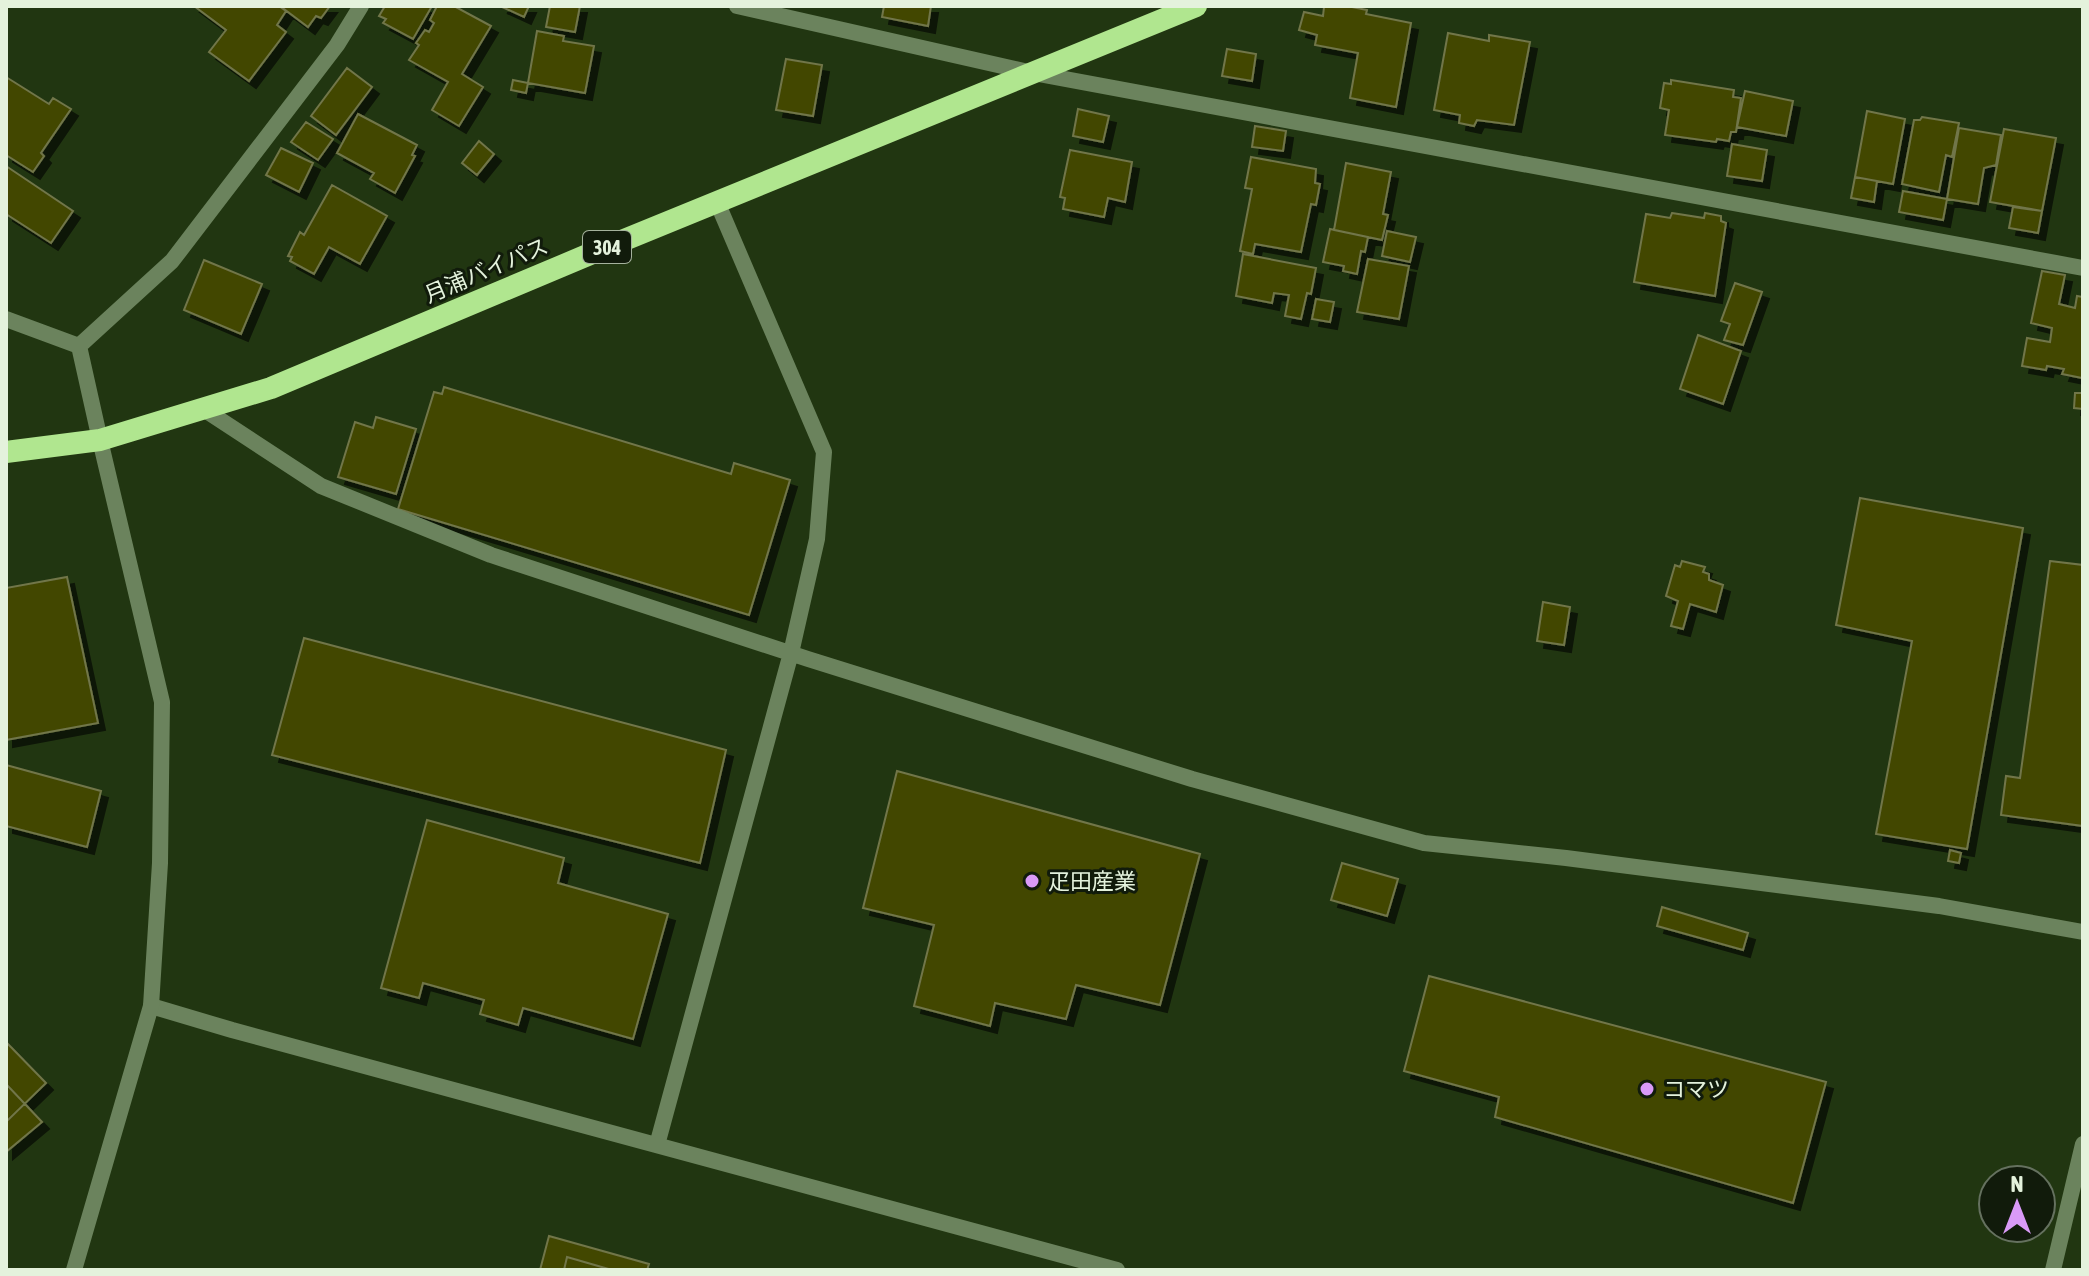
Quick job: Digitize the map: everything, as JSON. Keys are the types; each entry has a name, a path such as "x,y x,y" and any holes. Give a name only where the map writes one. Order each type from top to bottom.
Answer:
{"highway":[{"name":"月浦バイパス","path":"6,452 100,440 271,388 1196,6"}],"street":[{"path":"79,346 172,261 337,45 361,6"},
{"path":"737,6 782,11 1033,73 2083,268"},
{"path":"657,1145 791,653 817,539 824,452 717,202"},
{"path":"6,319 79,346"},
{"path":"74,1270 151,1006 160,863 162,702 79,346"},
{"path":"202,408 321,486 491,555 1192,779 1424,843 1939,906 2083,932"},
{"path":"151,1006 1117,1270"},
{"path":"2053,1270 2083,1144"}],"building":[{"path":"194,6 279,6 286,11 277,25 286,32 249,81 209,52 226,30"},
{"path":"280,6 330,6 321,18 316,16 308,27"},
{"path":"385,6 432,6 413,39 383,23 386,19 379,16"},
{"path":"437,6 454,6 491,26 462,74 483,87 459,126 432,110 448,82 409,60 419,45 416,43 434,23 430,20"},
{"path":"500,6 529,6 524,17"},
{"path":"550,6 580,6 575,32 546,27"},
{"path":"884,6 931,6 928,26 882,17"},
{"path":"1324,7 1367,10 1366,14 1411,23 1396,107 1350,98 1358,53 1315,45 1317,35 1299,30 1304,12 1323,16"},
{"path":"537,31 564,36 563,41 594,46 585,93 528,83"},
{"path":"1448,33 1489,41 1489,35 1530,42 1514,125 1477,120 1474,126 1459,123 1460,115 1434,110"},
{"path":"1227,49 1256,54 1252,81 1222,76"},
{"path":"786,59 822,65 813,116 776,110"},
{"path":"347,68 372,87 336,135 311,116"},
{"path":"6,77 49,104 53,98 71,109 41,153 44,156 33,172 6,155"},
{"path":"513,80 528,83 526,93 511,90"},
{"path":"1671,80 1734,90 1733,97 1741,98 1736,132 1731,132 1729,141 1665,135 1669,110 1660,108 1664,83 1671,84"},
{"path":"1745,91 1793,101 1786,136 1737,127"},
{"path":"1078,109 1109,116 1103,142 1073,136"},
{"path":"1867,111 1905,119 1893,184 1855,177"},
{"path":"358,114 417,145 412,155 415,156 395,193 370,179 374,173 337,153"},
{"path":"1922,117 1959,123 1952,157 1946,155 1939,192 1902,184 1914,120"},
{"path":"306,122 333,139 318,160 291,142"},
{"path":"1255,126 1286,131 1283,151 1252,147"},
{"path":"1959,128 2001,135 1996,165 1984,168 1978,204 1947,199"},
{"path":"2004,129 2056,138 2042,211 1990,202"},
{"path":"479,141 494,154 477,175 462,163"},
{"path":"1732,144 1767,150 1762,181 1727,176"},
{"path":"281,148 313,163 299,192 266,175"},
{"path":"1070,150 1132,162 1125,202 1108,198 1104,217 1063,209 1065,198 1060,197"},
{"path":"1251,157 1316,169 1315,183 1320,184 1316,205 1311,204 1301,252 1255,244 1253,254 1240,251 1252,189 1245,188"},
{"path":"1346,163 1391,172 1383,214 1388,215 1382,240 1334,230"},
{"path":"6,166 73,211 51,243 6,214"},
{"path":"1855,177 1877,181 1874,202 1851,198"},
{"path":"332,185 387,216 360,264 329,247 314,274 290,261 292,257 288,256 300,232 304,235"},
{"path":"1903,191 1947,199 1943,220 1899,212"},
{"path":"2013,207 2042,211 2038,233 2009,228"},
{"path":"1672,213 1704,218 1705,213 1721,216 1721,221 1726,223 1715,296 1634,282 1646,214 1670,218"},
{"path":"1330,229 1368,237 1365,252 1361,251 1357,274 1343,271 1344,266 1323,262"},
{"path":"1387,231 1416,237 1410,262 1382,256"},
{"path":"1243,254 1316,268 1311,294 1307,293 1301,319 1285,316 1289,295 1274,293 1272,303 1236,296"},
{"path":"1368,259 1409,266 1399,319 1357,312"},
{"path":"204,260 262,284 241,334 184,310"},
{"path":"2042,271 2065,275 2059,304 2075,308 2077,296 2083,297 2082,378 2062,374 2064,369 2022,366 2027,338 2050,342 2052,328 2031,323"},
{"path":"1735,283 1762,292 1743,345 1724,340 1730,324 1721,321"},
{"path":"1316,299 1334,302 1330,322 1312,319"},
{"path":"1698,335 1741,351 1723,404 1680,389"},
{"path":"444,387 731,474 734,463 790,480 749,615 398,509 434,392 442,394"},
{"path":"2075,393 2083,393 2083,409 2074,408"},
{"path":"376,417 416,429 396,494 338,477 355,422 373,428"},
{"path":"1860,498 2023,528 1967,849 1876,834 1912,641 1836,625"},
{"path":"1682,561 1705,567 1703,572 1709,574 1709,580 1723,585 1716,612 1690,604 1683,629 1671,626 1678,601 1666,596 1675,565 1680,567"},
{"path":"2050,561 2083,565 2083,826 2001,815 2006,776 2020,778"},
{"path":"67,577 98,723 6,740 6,588"},
{"path":"1543,602 1570,607 1564,645 1537,641"},
{"path":"304,638 726,750 700,863 272,755"},
{"path":"6,765 101,791 87,847 6,826"},
{"name":"疋田産業","path":"897,771 1200,854 1160,1005 1076,985 1066,1019 995,1003 990,1026 914,1006 934,925 863,908"},
{"path":"427,820 564,858 558,883 668,914 633,1039 523,1008 518,1025 480,1014 484,1000 423,983 419,998 381,988"},
{"path":"1950,850 1961,853 1959,863 1948,861"},
{"path":"1342,863 1398,879 1387,916 1331,900"},
{"path":"1662,907 1748,933 1743,950 1657,926"},
{"name":"コマツ","path":"1429,976 1826,1082 1793,1203 1495,1117 1499,1097 1404,1071"},
{"path":"6,1042 46,1083 6,1122"},
{"path":"6,1084 42,1122 6,1152"},
{"path":"549,1236 649,1264 647,1270 540,1270"},
{"path":"567,1257 612,1270 564,1270"}],"place":[{"name":"疋田産業","path":"1032,881"},
{"name":"コマツ","path":"1647,1089"}]}
